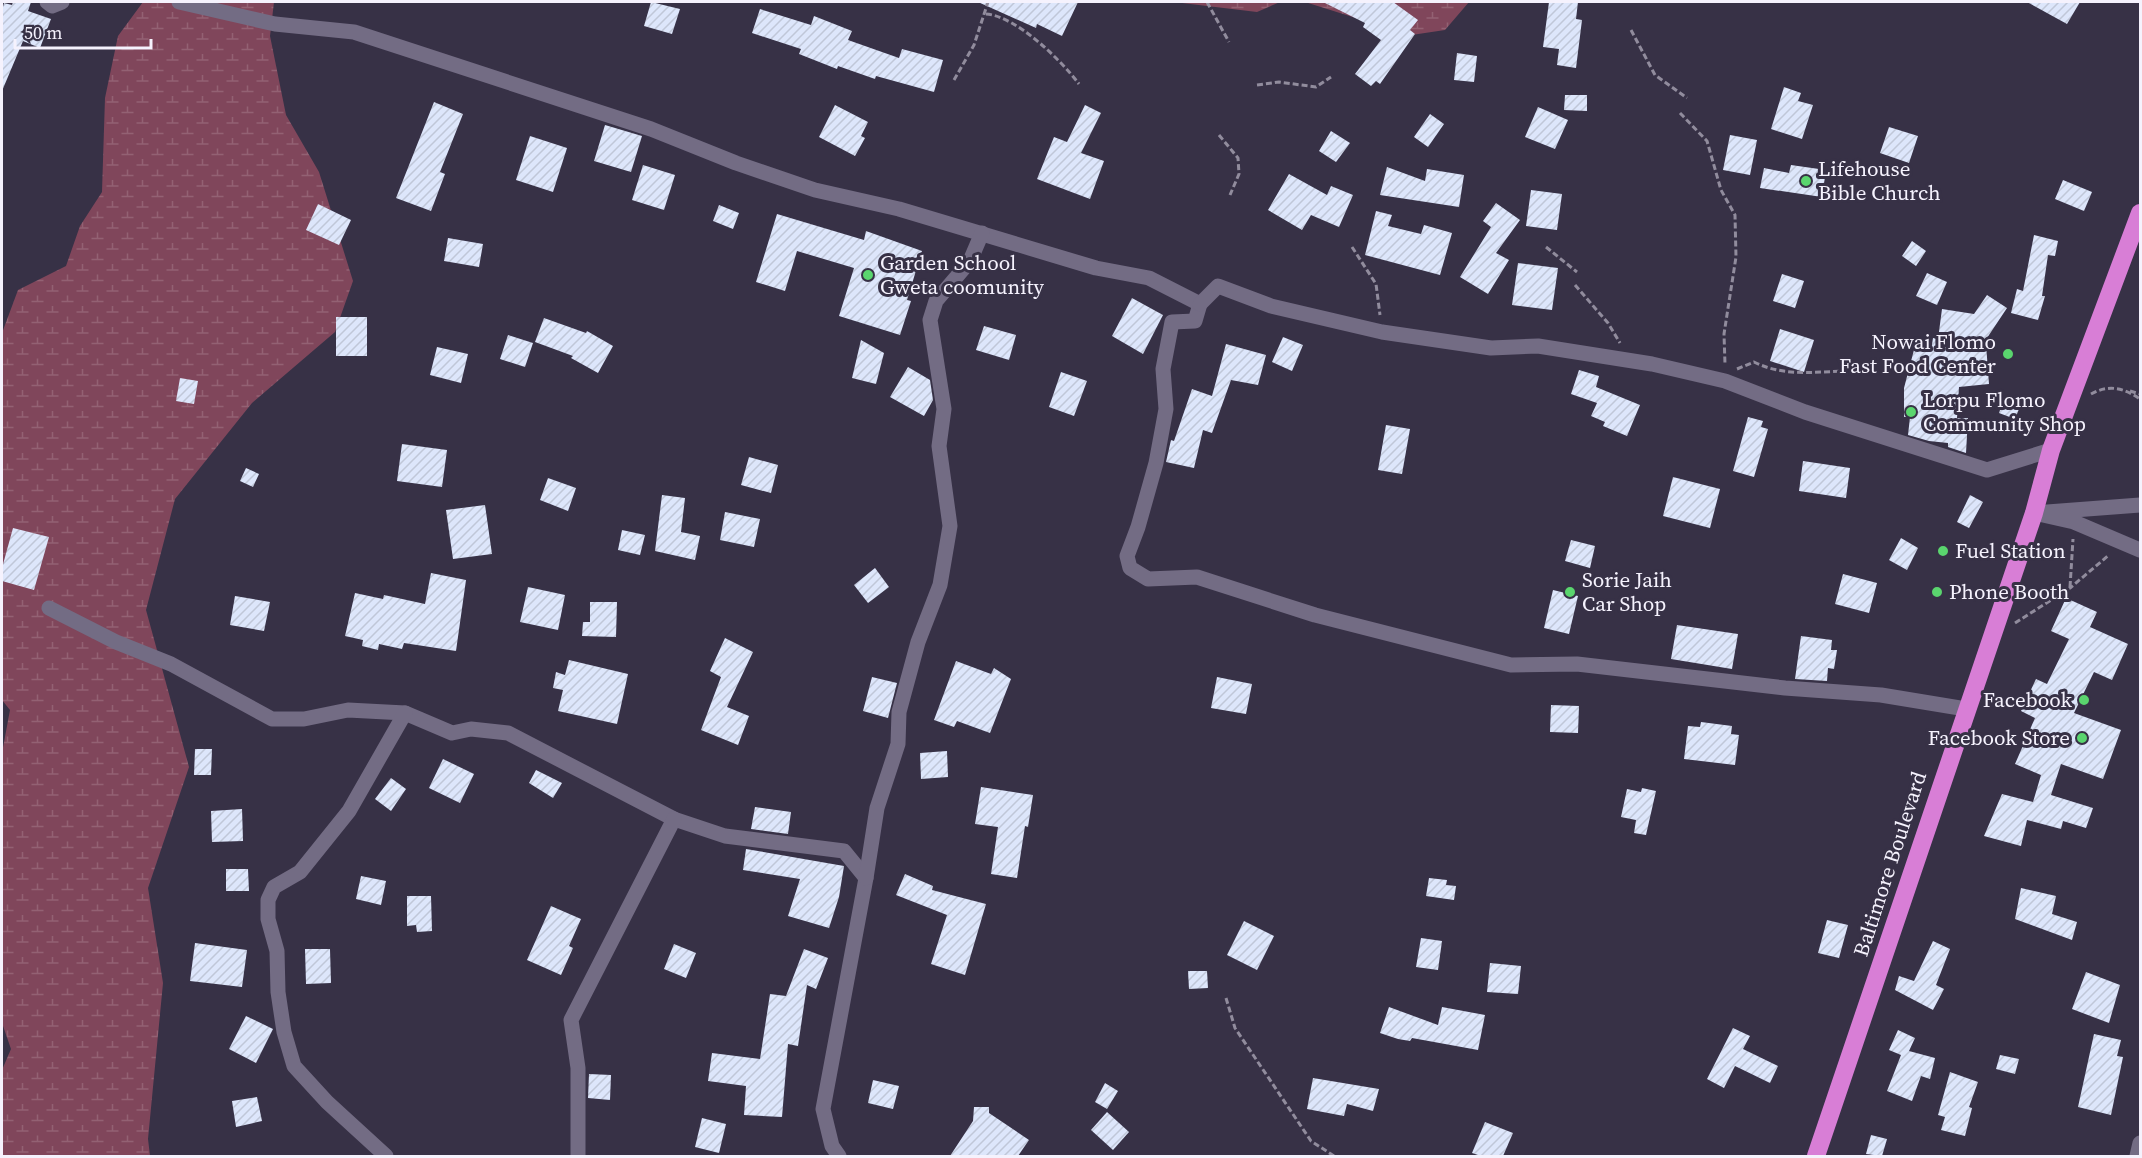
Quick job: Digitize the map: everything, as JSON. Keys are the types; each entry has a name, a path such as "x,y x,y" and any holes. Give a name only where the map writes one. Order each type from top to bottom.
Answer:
{"highway":[{"name":"Baltimore Boulevard","path":"1816,1156 2034,513 2051,450 2140,213"}],"street":[{"path":"47,2 52,6 62,2"},
{"path":"179,2 275,24 354,32 651,129 736,163 815,190 899,209 1096,268 1149,278 1200,304"},
{"path":"839,1156 832,1146 823,1109 877,808 898,744 899,712 918,642 940,585 950,526 939,446 944,410 930,320 936,301 970,261 982,233"},
{"path":"1966,709 1881,695 1785,688 1577,664 1511,665 1315,615 1197,577 1149,579 1130,568 1127,556 1138,527 1156,463 1166,409 1163,369 1172,322 1195,321 1200,304 1218,286 1271,306 1382,332 1491,348 1538,346 1622,359 1725,381 1805,412 1987,470 2051,450"},
{"path":"2034,513 2140,506"},
{"path":"2034,513 2074,522 2140,550"},
{"path":"49,608 116,642 171,664 272,719 304,719 348,710 405,713 452,733 471,729 508,733 674,819 725,836 844,851 866,878"},
{"path":"386,1156 327,1102 294,1066 284,1032 278,992 277,951 268,919 268,900 274,887 300,872 348,811 405,713"},
{"path":"578,1156 578,1068 571,1020 674,819"},
{"path":"2137,1156 2140,1143"}],"path":[{"path":"954,80 974,45 986,14 988,2"},
{"path":"1208,2 1229,42"},
{"path":"986,14 997,14 1052,51 1078,84"},
{"path":"1631,30 1655,75 1687,98"},
{"path":"1257,85 1279,82 1316,87 1331,77"},
{"path":"1680,113 1707,141 1722,190 1736,215 1736,257 1724,334 1725,381"},
{"path":"1219,135 1238,158 1239,174 1230,195"},
{"path":"1352,247 1376,284 1382,332"},
{"path":"1546,247 1577,272"},
{"path":"1575,285 1608,323 1622,345 1622,359"},
{"path":"1725,381 1740,366 1754,362 1768,369 1791,374 1860,371"},
{"path":"2066,409 2102,387 2126,389 2140,394"},
{"path":"2126,389 2140,399"},
{"path":"2070,588 2074,522"},
{"path":"2010,626 2070,588 2091,568 2125,543"},
{"path":"1226,998 1235,1028 1311,1141 1334,1156"}],"green space":[{"path":"143,2 274,2 270,36 286,115 319,172 353,281 335,332 252,403 175,499 146,610 189,767 148,888 163,983 148,1139 150,1156 2,1156 2,1070 11,1049 2,1023 2,753 10,710 2,700 2,333 18,290 66,266 80,226 102,192 105,98 118,36"},
{"path":"1174,2 1280,2 1257,12"},
{"path":"1305,2 1469,2 1445,30 1398,37 1378,25"}],"building":[{"path":"13,2 31,2 28,11 51,19 40,48 23,41 2,91 2,10 4,3 12,5"},
{"path":"651,2 680,9 672,34 644,26"},
{"path":"978,2 1078,2 1062,36 1037,24 1036,28"},
{"path":"1323,2 1393,2 1418,20 1410,30 1415,34 1380,84 1376,81 1371,86 1355,74 1381,40 1363,27 1365,23"},
{"path":"1549,2 1578,2 1576,19 1582,20 1576,68 1557,65 1559,49 1543,47"},
{"path":"2027,2 2080,2 2067,24"},
{"path":"760,9 811,25 814,16 852,31 848,40 899,58 902,49 943,60 934,92 876,76 875,79 838,66 837,69 799,54 801,49 752,33"},
{"path":"1457,53 1477,56 1474,82 1454,80"},
{"path":"1784,87 1801,93 1798,101 1813,105 1802,139 1771,129"},
{"path":"1565,95 1587,95 1587,111 1564,110"},
{"path":"434,102 463,114 440,172 445,174 431,211 396,198"},
{"path":"835,105 868,122 861,136 865,138 855,156 819,137"},
{"path":"1085,105 1101,113 1081,153 1104,161 1090,199 1037,179 1054,137 1067,142"},
{"path":"1538,107 1568,120 1555,149 1525,137"},
{"path":"1430,114 1444,124 1428,147 1414,137"},
{"path":"605,125 642,136 631,172 594,161"},
{"path":"1889,127 1918,136 1909,163 1880,153"},
{"path":"1331,131 1350,143 1336,162 1319,151"},
{"path":"1730,135 1757,140 1750,175 1723,170"},
{"path":"530,136 567,148 553,192 516,180"},
{"path":"643,165 675,175 664,210 632,200"},
{"name":"Lifehouse Bible Church","path":"1791,165 1826,170 1822,197 1760,188 1764,168 1789,173"},
{"path":"1387,167 1425,181 1427,169 1464,175 1459,207 1380,195"},
{"path":"1289,174 1327,195 1331,186 1353,195 1339,227 1311,215 1302,230 1268,210"},
{"path":"2063,180 2092,192 2084,211 2055,199"},
{"path":"1531,190 1562,194 1557,230 1526,226"},
{"path":"1496,203 1520,220 1496,253 1509,260 1488,294 1460,277 1491,227 1483,221"},
{"path":"318,204 351,220 339,245 306,230"},
{"path":"719,205 739,213 733,229 713,221"},
{"path":"1376,211 1392,215 1388,226 1421,234 1424,225 1452,233 1440,275 1365,255"},
{"name":"Garden School Gweta coomunity","path":"777,214 864,240 866,231 922,251 907,300 911,301 900,335 839,316 854,268 797,251 785,291 756,282"},
{"path":"2034,235 2058,241 2055,256 2048,255 2042,296 2045,296 2038,320 2011,313 2017,289 2023,291"},
{"path":"448,238 483,244 479,267 444,261"},
{"path":"1912,241 1926,251 1916,266 1902,256"},
{"path":"1518,263 1558,268 1552,310 1512,305"},
{"path":"1927,273 1947,282 1937,305 1916,296"},
{"path":"1782,274 1804,281 1795,308 1773,301"},
{"path":"1987,295 2007,308 1983,344 1986,344 1989,384 1959,387 1957,418 1968,418 1966,453 1948,447 1948,443 1908,435 1910,417 1904,417 1904,388 1915,346 1931,351 1933,338 1938,339 1942,309 1974,314"},
{"path":"1132,298 1163,315 1143,354 1112,336"},
{"path":"336,317 367,317 367,356 336,356"},
{"path":"544,318 586,333 587,331 613,346 598,373 571,358 573,356 535,342"},
{"path":"984,326 1016,335 1009,360 976,350"},
{"path":"1780,329 1814,340 1804,372 1770,361"},
{"path":"508,335 533,343 525,367 500,359"},
{"path":"1283,337 1303,345 1292,371 1272,362"},
{"path":"861,340 884,353 876,384 852,378"},
{"path":"1226,344 1266,355 1258,385 1231,380 1212,433 1203,430 1194,468 1166,462 1171,440 1174,441 1192,389 1212,396"},
{"path":"437,347 468,354 461,383 430,375"},
{"path":"908,367 930,380 933,400 924,416 890,397"},
{"path":"1579,370 1599,376 1596,387 1640,405 1627,436 1603,426 1605,422 1591,416 1597,403 1571,394"},
{"path":"1061,372 1087,381 1074,416 1049,407"},
{"path":"180,378 198,381 194,404 176,401"},
{"path":"2004,398 2021,404 2015,419 1999,413"},
{"path":"1748,417 1763,421 1761,427 1768,429 1754,477 1733,471"},
{"path":"1386,425 1410,429 1402,474 1378,470"},
{"path":"402,444 447,450 442,487 397,481"},
{"path":"749,457 778,465 771,493 741,485"},
{"path":"1803,461 1850,468 1846,498 1799,491"},
{"path":"246,468 259,474 253,487 240,481"},
{"path":"1673,477 1720,489 1710,528 1663,516"},
{"path":"548,478 576,488 568,511 540,500"},
{"path":"662,495 685,498 681,532 700,536 695,560 655,551"},
{"path":"1970,495 1983,502 1969,528 1957,522"},
{"path":"485,505 492,554 453,559 446,510"},
{"path":"725,512 760,519 754,547 720,540"},
{"path":"13,528 49,537 34,590 2,581 2,568"},
{"path":"622,530 645,535 640,555 618,550"},
{"path":"1901,538 1918,548 1907,570 1889,560"},
{"path":"1571,540 1595,546 1590,568 1565,561"},
{"path":"875,568 889,587 868,603 854,585"},
{"path":"431,573 466,580 456,651 404,643 402,649 379,644 378,650 362,646 363,640 345,636 355,593 383,599 384,595 425,604"},
{"path":"1843,574 1877,583 1869,613 1835,604"},
{"path":"528,587 565,595 558,630 520,622"},
{"path":"1553,590 1578,596 1569,634 1544,628"},
{"path":"235,596 270,602 264,631 230,625"},
{"path":"2066,598 2097,612 2090,627 2128,644 2112,680 2094,672 2074,713 2121,730 2103,779 2061,764 2051,795 2093,808 2086,828 2063,821 2061,829 2027,820 2021,846 1984,836 2002,794 2033,802 2041,775 2015,764 2035,718 2021,711 2036,679 2047,684 2069,639 2051,631"},
{"path":"590,602 617,602 616,637 582,636 583,622 590,622"},
{"path":"1677,625 1738,634 1732,669 1671,659"},
{"path":"1801,636 1832,640 1831,650 1837,650 1834,669 1828,668 1827,681 1795,679"},
{"path":"725,638 753,652 727,707 749,716 738,745 701,730 721,677 710,671"},
{"path":"569,660 628,674 617,724 558,711 563,690 553,688 556,672 565,675"},
{"path":"956,661 991,674 994,668 1011,679 990,733 957,721 954,727 934,720"},
{"path":"872,677 897,683 888,718 863,711"},
{"path":"1217,677 1252,684 1246,714 1211,708"},
{"path":"1551,705 1579,706 1578,733 1550,732"},
{"path":"1701,722 1732,726 1731,734 1739,735 1735,765 1684,759 1688,726 1700,727"},
{"path":"195,749 212,749 211,775 194,775"},
{"path":"947,751 948,777 921,779 920,753"},
{"path":"443,759 474,774 460,803 429,788"},
{"path":"536,770 562,783 553,798 529,783"},
{"path":"391,778 406,789 391,811 375,799"},
{"path":"981,787 1033,795 1028,827 1025,826 1017,878 991,874 998,827 975,824"},
{"path":"1642,788 1656,791 1646,835 1634,833 1636,820 1621,817 1627,789 1641,792"},
{"path":"755,807 791,812 788,834 751,829"},
{"path":"242,809 243,841 212,842 211,811"},
{"path":"746,849 844,866 839,897 829,928 788,916 800,879 743,870"},
{"path":"226,869 248,869 249,891 226,891"},
{"path":"905,874 933,886 932,890 986,904 965,975 931,964 947,915 896,895"},
{"path":"361,876 386,881 381,905 356,899"},
{"path":"1429,878 1447,880 1446,885 1456,886 1454,900 1426,896"},
{"path":"2021,888 2056,896 2052,914 2077,922 2072,940 2015,919"},
{"path":"407,896 431,896 432,931 417,932 416,925 407,926"},
{"path":"551,906 581,919 569,946 573,948 561,975 527,960"},
{"path":"1827,920 1848,925 1839,958 1818,953"},
{"path":"1244,921 1274,936 1257,970 1227,955"},
{"path":"1421,938 1442,941 1438,970 1416,967"},
{"path":"1933,941 1950,949 1936,985 1944,989 1933,1010 1895,990 1899,976 1914,981"},
{"path":"195,943 247,950 242,987 190,981"},
{"path":"674,944 696,953 686,978 664,969"},
{"path":"305,949 330,949 331,983 306,984"},
{"path":"804,949 828,958 816,989 807,985 798,1046 788,1044 782,1117 744,1115 746,1086 708,1081 712,1053 760,1059 770,994 786,996"},
{"path":"1490,963 1521,966 1518,994 1487,992"},
{"path":"1188,971 1207,971 1208,988 1189,989"},
{"path":"2086,972 2120,985 2109,1023 2072,1009"},
{"path":"1389,1007 1438,1025 1442,1007 1485,1015 1478,1050 1412,1038 1410,1041 1398,1039 1380,1033"},
{"path":"246,1016 273,1029 256,1063 229,1049"},
{"path":"1733,1028 1750,1036 1743,1049 1778,1066 1770,1083 1735,1066 1724,1088 1707,1079"},
{"path":"1898,1030 1915,1038 1909,1051 1935,1058 1930,1079 1921,1076 1912,1101 1887,1091 1901,1055 1889,1050"},
{"path":"2094,1034 2121,1040 2117,1056 2123,1057 2111,1115 2078,1107"},
{"path":"2000,1055 2019,1059 2015,1074 1996,1069"},
{"path":"1950,1072 1978,1082 1969,1107 1972,1108 1965,1136 1941,1130 1945,1117 1938,1115"},
{"path":"589,1074 611,1075 610,1100 588,1098"},
{"path":"1313,1078 1379,1089 1373,1111 1347,1104 1344,1116 1307,1109"},
{"path":"873,1080 899,1086 893,1109 868,1103"},
{"path":"1105,1083 1118,1091 1107,1109 1095,1102"},
{"path":"257,1097 262,1121 236,1127 232,1101"},
{"path":"974,1107 989,1107 989,1113 1029,1140 1018,1156 950,1156 973,1121"},
{"path":"1107,1112 1129,1132 1113,1150 1091,1130"},
{"path":"702,1118 726,1124 719,1153 695,1147"},
{"path":"1485,1122 1513,1133 1503,1156 1481,1156 1472,1153"},
{"path":"1871,1135 1887,1139 1882,1156 1866,1154"}],"place":[{"name":"Lifehouse Bible Church","path":"1806,181"},
{"name":"Garden School Gweta coomunity","path":"868,275"},
{"name":"Nowai Flomo Fast Food Center","path":"2008,354"},
{"name":"Lorpu Flomo Community Shop","path":"1911,412"},
{"name":"Fuel Station","path":"1943,551"},
{"name":"Sorie Jaih Car Shop","path":"1570,592"},
{"name":"Phone Booth","path":"1937,592"},
{"name":"Facebook","path":"2084,700"},
{"name":"Facebook Store","path":"2082,738"}]}
